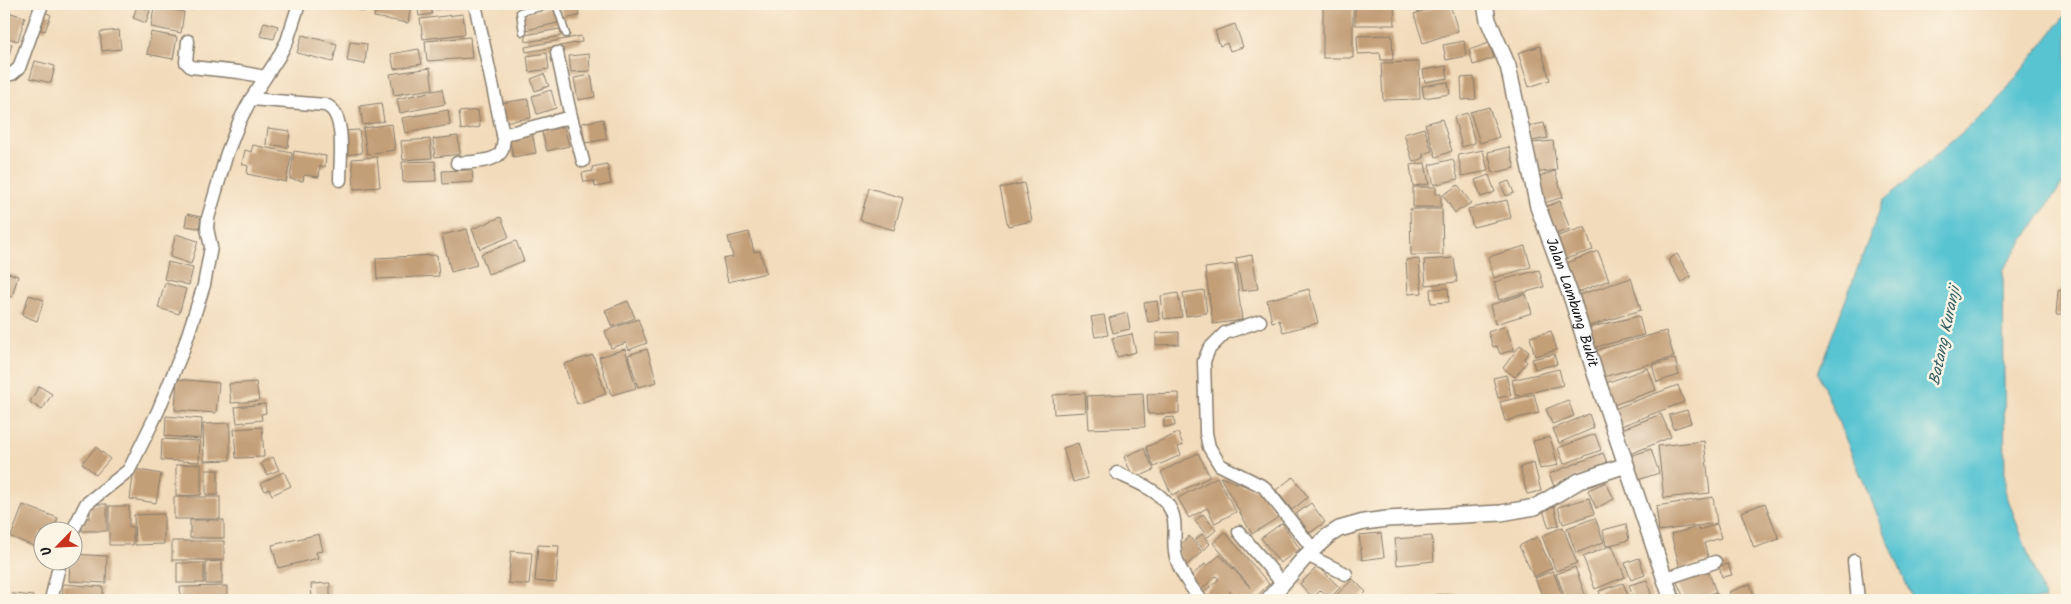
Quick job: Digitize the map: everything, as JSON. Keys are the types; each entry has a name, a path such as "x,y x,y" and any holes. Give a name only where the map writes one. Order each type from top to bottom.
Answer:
{"street":[{"path":"4,74 12,74 19,68 39,4"},
{"path":"77,522 86,504 129,470 162,403 195,318 204,285 211,247 207,228 208,218 226,154 251,99 287,41 299,4"},
{"path":"457,163 493,158 501,152 504,139 475,4"},
{"name":"Jalan Lambung Bukit","path":"1485,4 1488,20 1508,66 1538,207 1573,302 1672,600"},
{"path":"188,41 186,62 191,67 240,72 265,77"},
{"path":"557,53 583,161"},
{"path":"251,99 324,105 333,110 339,124 340,180"},
{"path":"503,135 571,117"},
{"path":"1260,321 1224,333 1213,344 1204,361 1206,433 1209,447 1220,465 1264,487 1310,552 1346,574"},
{"path":"1270,599 1310,552 1339,529 1364,522 1501,513 1535,507 1579,481 1626,465"},
{"path":"1117,473 1159,496 1169,506 1176,529 1174,546 1176,558 1201,600"},
{"path":"1239,532 1282,583"},
{"path":"1854,561 1858,600"},
{"path":"1664,579 1715,562"},
{"path":"51,600 58,572"}],"lane":[{"path":"518,4 523,32"},
{"path":"520,12 554,4 566,34"}],"water":[{"name":"Batang Kuranji","path":"2067,13 2067,177 2003,270 2005,491 2045,600 1913,600 1818,373 1883,201 1995,104"}],"building":[{"path":"155,4 194,4 193,10"},
{"path":"344,4 367,4 363,12"},
{"path":"376,4 411,4 408,23 374,17"},
{"path":"417,4 431,4 432,14 419,16"},
{"path":"435,4 464,4 464,5 436,9"},
{"path":"577,4 579,16 563,19 560,6"},
{"path":"1323,4 1353,4 1353,58 1323,58"},
{"path":"1355,4 1394,4 1395,25 1355,25"},
{"path":"1450,4 1458,31 1423,43 1414,14"},
{"path":"137,6 150,10 146,23 133,18"},
{"path":"154,7 184,12 181,33 151,27"},
{"path":"554,7 558,23 526,30 522,14"},
{"path":"4,11 25,17 18,41 4,37"},
{"path":"42,11 51,15 45,31 36,28"},
{"path":"463,14 465,34 423,39 420,19"},
{"path":"264,22 278,26 274,39 260,36"},
{"path":"1235,24 1243,47 1230,51 1227,43 1220,46 1215,31"},
{"path":"560,29 561,36 526,42 525,35"},
{"path":"119,30 121,49 102,51 100,32"},
{"path":"151,32 177,37 173,59 147,54"},
{"path":"302,35 337,44 333,62 297,53"},
{"path":"1392,35 1393,60 1381,60 1380,53 1358,54 1357,36"},
{"path":"581,36 582,42 526,52 525,47"},
{"path":"470,37 472,58 427,61 425,41"},
{"path":"1464,41 1466,56 1446,60 1443,45"},
{"path":"4,42 12,44 7,62 4,61"},
{"path":"350,42 367,44 365,64 347,61"},
{"path":"1489,43 1494,58 1473,65 1469,50"},
{"path":"1540,46 1550,80 1529,87 1518,53"},
{"path":"419,49 422,64 394,69 391,54"},
{"path":"547,53 549,69 529,72 527,56"},
{"path":"589,54 590,71 571,72 569,56"},
{"path":"35,61 55,66 51,83 30,78"},
{"path":"1419,62 1420,99 1383,100 1381,63"},
{"path":"1446,66 1448,78 1425,82 1423,70"},
{"path":"430,68 433,89 394,95 390,74"},
{"path":"544,74 549,86 535,91 531,79"},
{"path":"591,75 595,97 578,100 574,78"},
{"path":"1474,77 1476,99 1462,100 1461,78"},
{"path":"1448,82 1450,94 1424,98 1422,86"},
{"path":"442,89 445,104 400,113 397,99"},
{"path":"551,90 556,108 537,114 532,96"},
{"path":"528,99 531,118 503,122 500,103"},
{"path":"381,103 384,121 363,125 360,106"},
{"path":"1489,107 1499,137 1480,143 1470,112"},
{"path":"448,110 450,125 405,133 402,118"},
{"path":"478,110 480,127 461,130 459,112"},
{"path":"1467,113 1475,143 1462,147 1454,117"},
{"path":"603,119 607,139 585,143 582,123"},
{"path":"1442,119 1452,151 1436,157 1425,124"},
{"path":"1544,123 1548,138 1532,141 1529,126"},
{"path":"392,124 395,150 367,154 363,128"},
{"path":"564,126 569,146 547,151 542,132"},
{"path":"268,128 290,131 288,147 266,144"},
{"path":"1424,128 1432,151 1423,154 1424,158 1413,162 1404,134"},
{"path":"359,130 362,153 346,155 344,131"},
{"path":"532,132 536,153 513,157 509,137"},
{"path":"458,136 460,154 435,157 433,139"},
{"path":"430,139 432,158 403,160 401,141"},
{"path":"1553,141 1557,170 1535,173 1532,143"},
{"path":"253,145 292,153 286,182 247,174 248,166 242,164 245,150 251,152"},
{"path":"1509,147 1515,168 1493,173 1488,152"},
{"path":"1483,150 1488,171 1462,176 1458,155"},
{"path":"294,151 326,156 325,167 320,166 319,177 304,175 303,181 290,179"},
{"path":"377,157 380,187 354,189 352,159"},
{"path":"1453,159 1458,179 1434,185 1429,165"},
{"path":"435,161 436,181 403,182 402,162"},
{"path":"1425,163 1429,184 1413,186 1410,165"},
{"path":"607,164 611,184 595,187 594,181 584,182 582,173 593,171 592,167"},
{"path":"472,170 473,182 443,184 442,171"},
{"path":"1555,171 1563,197 1544,203 1536,177"},
{"path":"1489,175 1495,192 1481,197 1475,180"},
{"path":"1509,181 1514,193 1506,196 1501,184"},
{"path":"1024,183 1032,221 1008,226 1000,188"},
{"path":"1458,185 1471,203 1455,213 1443,195"},
{"path":"1413,187 1436,187 1436,194 1441,194 1441,207 1413,207"},
{"path":"869,188 903,198 894,230 860,220"},
{"path":"1507,200 1511,218 1473,227 1468,209"},
{"path":"1560,201 1570,229 1553,235 1543,208"},
{"path":"1410,209 1442,209 1443,255 1411,255"},
{"path":"187,214 201,217 199,228 185,226"},
{"path":"501,217 509,237 480,249 472,229"},
{"path":"1585,227 1593,250 1565,259 1558,236"},
{"path":"467,229 477,265 451,272 442,235"},
{"path":"749,232 754,252 760,251 766,273 728,282 723,259 733,257 728,237"},
{"path":"176,234 198,241 191,264 170,257"},
{"path":"516,241 524,261 488,274 481,254"},
{"path":"1525,246 1531,267 1494,278 1488,257"},
{"path":"1598,251 1609,280 1576,293 1564,264"},
{"path":"1677,254 1691,277 1681,282 1668,260"},
{"path":"437,255 439,276 377,279 376,258"},
{"path":"1252,255 1258,289 1242,291 1236,258"},
{"path":"1454,258 1457,282 1426,285 1424,260"},
{"path":"1419,259 1422,293 1408,294 1406,260"},
{"path":"168,262 193,268 189,285 164,279"},
{"path":"1235,264 1242,320 1213,324 1205,268"},
{"path":"1539,270 1544,287 1499,300 1494,282"},
{"path":"4,272 18,276 12,297 4,295"},
{"path":"1631,278 1641,310 1586,327 1576,296"},
{"path":"165,283 186,289 179,314 158,308"},
{"path":"1448,288 1449,302 1431,303 1430,289"},
{"path":"1309,289 1318,323 1283,332 1279,320 1272,322 1267,300"},
{"path":"1204,290 1207,313 1186,316 1183,293"},
{"path":"2058,290 2067,291 2067,315 2056,315"},
{"path":"1178,293 1182,317 1164,319 1161,296"},
{"path":"1526,294 1532,313 1495,324 1490,305"},
{"path":"29,295 44,300 37,321 22,315"},
{"path":"628,301 635,318 612,327 605,310"},
{"path":"1157,301 1160,320 1148,322 1144,303"},
{"path":"1127,313 1130,329 1113,333 1109,318"},
{"path":"1104,315 1108,335 1095,337 1091,317"},
{"path":"1639,316 1644,335 1592,348 1587,328"},
{"path":"638,319 647,343 629,350 626,343 611,348 605,331"},
{"path":"1506,326 1514,350 1500,354 1497,346 1493,347 1488,332"},
{"path":"1551,331 1557,350 1535,356 1530,337"},
{"path":"1666,331 1674,357 1600,378 1593,351"},
{"path":"1179,332 1179,344 1156,345 1156,333"},
{"path":"1132,334 1136,352 1117,357 1112,338"},
{"path":"1520,345 1529,352 1524,359 1527,362 1515,377 1503,368"},
{"path":"625,349 636,388 611,395 599,357"},
{"path":"647,349 657,382 638,387 628,355"},
{"path":"1554,354 1557,364 1535,369 1532,359"},
{"path":"593,355 606,394 577,404 564,364"},
{"path":"1675,359 1679,375 1657,382 1652,365"},
{"path":"1648,368 1656,390 1611,406 1603,384"},
{"path":"1559,369 1563,385 1516,396 1512,380"},
{"path":"1506,375 1511,395 1498,398 1493,378"},
{"path":"177,379 219,383 216,413 175,410"},
{"path":"256,382 259,401 231,403 229,384"},
{"path":"1678,385 1684,402 1618,427 1611,410"},
{"path":"39,386 52,394 42,410 30,402"},
{"path":"1085,393 1086,412 1054,414 1053,395"},
{"path":"1143,393 1145,427 1089,429 1087,396"},
{"path":"1179,393 1179,413 1148,414 1147,394"},
{"path":"1534,394 1539,413 1505,421 1500,402"},
{"path":"1568,400 1574,416 1552,424 1546,409"},
{"path":"265,404 266,413 261,414 262,420 237,423 235,407"},
{"path":"1687,410 1691,423 1673,429 1669,415"},
{"path":"1589,414 1594,428 1559,443 1553,429"},
{"path":"1661,414 1671,437 1630,454 1620,430"},
{"path":"166,416 202,419 201,439 165,436"},
{"path":"1174,417 1175,426 1164,427 1164,418"},
{"path":"230,423 230,460 204,461 203,424"},
{"path":"262,427 264,457 236,458 234,429"},
{"path":"1178,433 1183,445 1178,447 1181,455 1154,467 1146,447"},
{"path":"1595,434 1601,450 1564,464 1558,448"},
{"path":"1550,437 1558,465 1540,469 1533,441"},
{"path":"162,439 200,441 199,462 161,460"},
{"path":"1704,441 1710,493 1664,498 1658,446"},
{"path":"1078,443 1088,478 1073,482 1063,448"},
{"path":"96,447 110,459 96,475 82,463"},
{"path":"1144,448 1154,470 1134,479 1124,457"},
{"path":"1651,449 1659,473 1635,481 1627,457"},
{"path":"1198,453 1210,477 1172,495 1161,472"},
{"path":"1603,453 1608,465 1554,486 1549,474"},
{"path":"273,457 279,470 267,475 261,463"},
{"path":"1534,463 1541,491 1527,494 1520,467"},
{"path":"201,464 201,495 176,496 176,465"},
{"path":"134,469 161,474 156,503 130,499"},
{"path":"206,470 218,470 218,495 206,495"},
{"path":"284,472 291,486 272,495 269,489 265,491 261,483"},
{"path":"1217,477 1236,512 1215,523 1207,508 1189,518 1178,498"},
{"path":"1220,477 1260,491 1279,517 1252,534"},
{"path":"1293,477 1308,497 1292,510 1276,490"},
{"path":"1606,482 1614,499 1596,508 1588,490"},
{"path":"174,497 220,497 220,519 174,519"},
{"path":"1713,497 1717,523 1659,531 1656,506"},
{"path":"1589,498 1594,514 1563,524 1558,507"},
{"path":"1311,503 1325,522 1310,533 1296,514"},
{"path":"1765,503 1779,539 1754,548 1741,512"},
{"path":"90,504 107,504 107,531 82,531 83,518 90,518"},
{"path":"23,505 58,518 57,522 32,522 32,545 11,537"},
{"path":"109,506 129,506 129,527 133,527 133,545 109,545"},
{"path":"1554,506 1559,525 1549,528 1543,510"},
{"path":"164,514 164,544 135,545 134,515"},
{"path":"1203,514 1216,530 1208,537 1195,521"},
{"path":"1595,518 1604,542 1576,553 1567,528"},
{"path":"190,520 224,520 224,538 190,538"},
{"path":"1282,523 1300,549 1280,563 1261,538"},
{"path":"1626,524 1629,540 1606,546 1603,530"},
{"path":"1717,524 1721,538 1704,543 1709,560 1680,568 1671,534 1698,527 1699,530"},
{"path":"1563,527 1577,563 1556,571 1542,536"},
{"path":"1225,532 1269,584 1253,600 1238,600 1229,591 1237,600 1209,600 1203,593 1219,579 1216,576 1201,590 1190,577 1205,564 1207,566 1220,555 1251,588 1213,543"},
{"path":"1381,533 1384,557 1362,560 1359,535"},
{"path":"319,534 323,551 316,552 318,558 278,568 272,545"},
{"path":"1202,534 1210,544 1204,550 1195,540"},
{"path":"1189,536 1202,552 1183,568 1178,548"},
{"path":"1432,536 1434,561 1397,565 1395,539"},
{"path":"1537,537 1552,568 1534,577 1519,546"},
{"path":"172,541 224,541 224,560 172,560"},
{"path":"538,545 559,546 556,583 535,581"},
{"path":"1612,545 1625,577 1595,589 1583,557"},
{"path":"511,551 532,553 529,585 508,583"},
{"path":"82,555 107,556 106,583 69,581 69,572 82,572"},
{"path":"1639,558 1645,575 1631,580 1625,563"},
{"path":"222,561 222,584 206,584 206,562"},
{"path":"177,563 204,563 204,583 177,583"},
{"path":"1728,564 1732,575 1722,577 1719,566"},
{"path":"1318,566 1340,588 1329,599 1321,590 1313,598 1300,584"},
{"path":"1575,567 1586,597 1579,600 1566,600 1556,574"},
{"path":"1708,570 1716,592 1694,600 1685,600 1677,582"},
{"path":"1553,571 1564,600 1544,600 1535,578"},
{"path":"1353,579 1366,592 1358,600 1339,600 1335,596"},
{"path":"1647,580 1652,598 1634,600 1629,585"},
{"path":"330,583 330,600 312,600 311,584"},
{"path":"1623,583 1630,600 1602,600 1599,591"},
{"path":"63,584 103,587 103,600 62,600"},
{"path":"1750,584 1756,600 1733,600 1729,592"},
{"path":"227,586 227,600 181,600 180,587"},
{"path":"6,593 33,596 32,600 6,600"},
{"path":"1717,593 1720,600 1700,600"},
{"path":"1455,594 1455,600 1439,600 1439,595"}]}
